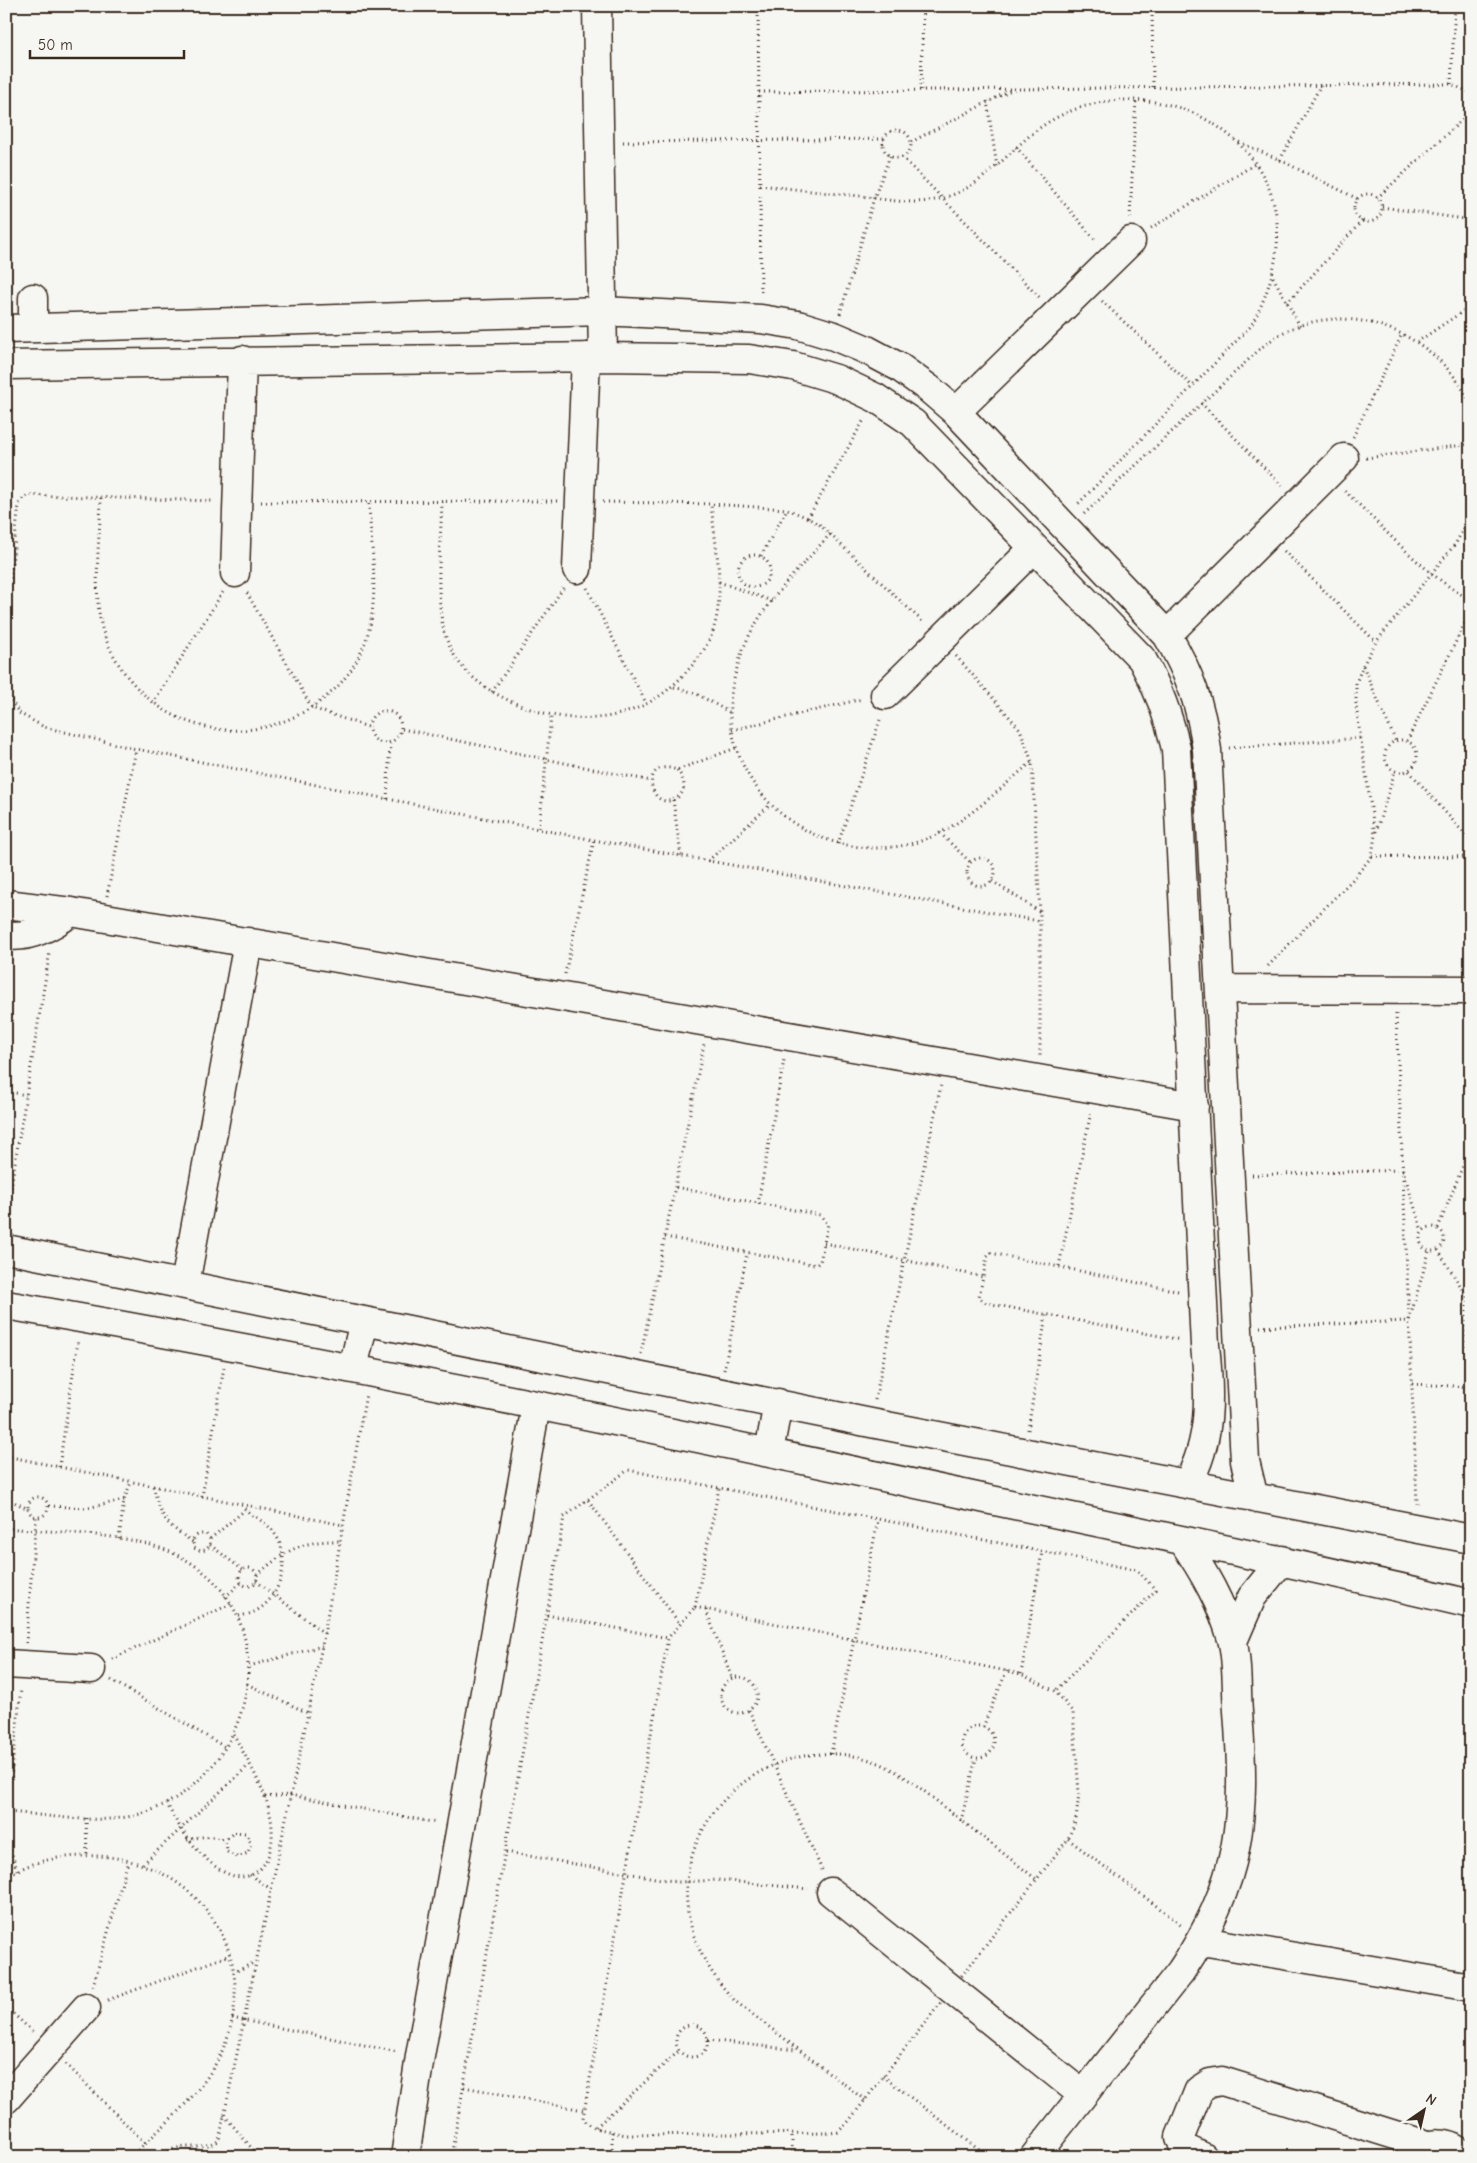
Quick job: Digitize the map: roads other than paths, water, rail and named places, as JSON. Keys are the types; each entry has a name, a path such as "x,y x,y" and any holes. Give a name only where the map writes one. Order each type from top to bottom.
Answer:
{"street":[{"path":"577,569 594,357 602,311 597,6"},
{"path":"956,412 1124,248"},
{"path":"33,298 33,328"},
{"path":"6,329 602,311 761,319 798,326 834,336 867,350 899,367 956,412 1167,635 1182,660 1202,713 1233,989 1231,1176 1240,1328 1245,1461 1254,1498"},
{"path":"152,362 153,324"},
{"path":"6,365 242,360 594,357 749,358 793,366 836,379 876,398 913,423 1142,659 1160,692 1172,726 1176,748 1205,1345 1209,1385 1202,1452 1186,1484"},
{"path":"235,573 242,360"},
{"path":"1167,635 1338,465"},
{"path":"887,694 1034,548"},
{"path":"1172,726 1202,713"},
{"path":"6,904 63,918 102,917 1194,1106"},
{"path":"6,935 15,936 63,918"},
{"path":"185,1284 248,942"},
{"path":"1233,989 1394,988 1471,990"},
{"path":"6,1249 871,1423 1471,1539"},
{"path":"6,1305 362,1370 769,1452 1183,1541 1282,1560 1471,1604"},
{"path":"362,1370 364,1321"},
{"path":"1209,1385 1242,1384"},
{"path":"769,1452 778,1403"},
{"path":"405,2157 420,2056 536,1406"},
{"path":"1034,2157 1181,1971 1202,1940 1219,1904 1232,1868 1242,1804 1241,1758 1233,1641 1212,1588 1183,1541"},
{"path":"1233,1641 1252,1597 1282,1560"},
{"path":"6,1664 91,1669"},
{"path":"831,1892 1082,2095"},
{"path":"1202,1940 1471,1988"},
{"path":"6,2099 86,2008"},
{"path":"1203,2157 1184,2148 1180,2137 1199,2090 1210,2083 1222,2081 1419,2151 1445,2144 1466,2155"}]}
